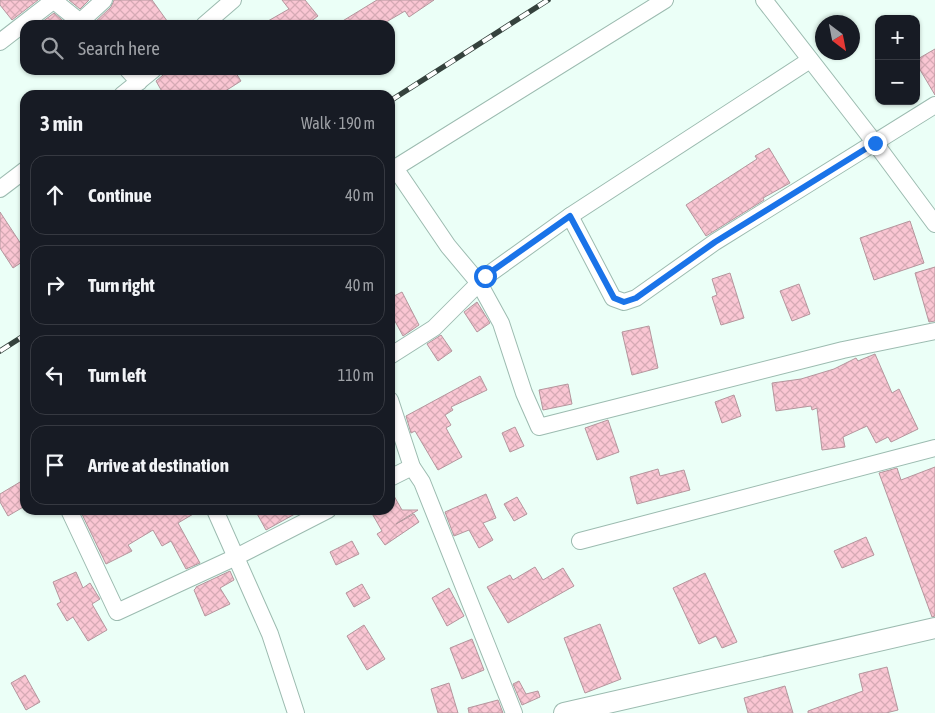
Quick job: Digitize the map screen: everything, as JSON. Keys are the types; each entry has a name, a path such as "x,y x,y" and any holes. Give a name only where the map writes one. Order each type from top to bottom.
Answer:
{"street":[{"path":"28,20 53,0 78,20"},
{"path":"85,20 104,0"},
{"path":"210,20 233,0"},
{"path":"665,0 395,168 448,246 479,283 501,322 524,393 539,427 844,350 935,331"},
{"path":"764,0 935,224"},
{"path":"0,42 20,26"},
{"path":"395,353 434,328 485,276 570,216 810,60"},
{"path":"125,90 134,76"},
{"path":"570,216 614,298 624,302 636,298 715,242 935,105"},
{"path":"0,189 20,174"},
{"path":"395,415 412,467 422,482 514,713"},
{"path":"580,541 935,448"},
{"path":"395,476 412,467"},
{"path":"71,515 117,612 236,557 318,515"},
{"path":"217,515 270,634 296,713"},
{"path":"569,712 935,628"}],"building":[{"path":"0,0 38,0 12,20 0,5"},
{"path":"69,0 89,0 80,9"},
{"path":"114,0 152,0 166,20 97,20 111,7"},
{"path":"282,0 305,0 318,16 313,20 270,20 289,9"},
{"path":"377,0 434,0 409,17 405,11 390,20 344,20"},
{"path":"54,13 62,20 45,20"},
{"path":"935,49 935,95 920,70 920,58"},
{"path":"163,75 237,75 241,81 227,90 161,90 156,81"},
{"path":"769,148 790,183 763,198 764,200 706,236 686,205 757,159 755,156"},
{"path":"0,212 20,242 20,263 13,268 0,248"},
{"path":"910,221 924,263 874,280 860,238"},
{"path":"935,267 935,321 929,322 915,273"},
{"path":"730,273 744,318 721,325 712,297 717,295 712,279"},
{"path":"799,284 810,314 792,321 780,291"},
{"path":"402,292 419,325 403,336 395,321 395,296"},
{"path":"477,302 490,323 477,332 464,312"},
{"path":"649,326 658,368 632,375 622,332"},
{"path":"441,335 452,351 438,361 427,344"},
{"path":"875,354 892,393 899,389 918,429 891,442 888,437 876,443 867,426 843,437 845,447 822,450 817,408 812,410 811,406 776,411 772,383 801,379 834,369 856,358 858,361"},
{"path":"480,376 487,390 451,407 453,410 445,415 451,425 446,428 462,457 438,470 415,431 411,433 406,416"},
{"path":"568,384 572,404 543,410 539,390"},
{"path":"734,395 741,416 722,423 715,402"},
{"path":"608,420 619,452 597,460 585,428"},
{"path":"515,427 524,446 510,452 502,433"},
{"path":"935,467 935,616 932,617 879,473 897,468 901,480"},
{"path":"658,469 660,476 684,470 690,490 637,504 630,477"},
{"path":"20,482 20,509 8,516 0,502 0,494"},
{"path":"486,494 496,518 483,523 493,540 479,548 469,530 454,536 445,512"},
{"path":"517,497 527,514 514,521 504,504"},
{"path":"395,498 402,510 418,510 396,524 414,514 419,522 385,545 377,534 382,531 373,515 395,515"},
{"path":"82,515 192,515 178,523 200,563 186,569 171,541 162,546 153,530 128,545 132,551 106,564"},
{"path":"258,515 293,515 266,530"},
{"path":"866,537 874,555 842,568 834,551"},
{"path":"352,541 359,554 336,565 330,552"},
{"path":"535,567 543,580 563,568 574,586 508,623 487,587 510,575 513,580"},
{"path":"230,571 234,580 220,588 230,604 205,616 194,590 196,587"},
{"path":"76,572 83,588 90,583 100,599 92,604 107,630 88,641 73,617 67,621 57,604 61,602 53,582"},
{"path":"705,573 737,642 722,648 716,636 699,644 673,588"},
{"path":"362,584 370,598 354,607 346,593"},
{"path":"449,588 464,616 447,626 432,598"},
{"path":"600,624 621,679 585,693 564,638"},
{"path":"364,625 385,659 367,670 347,636"},
{"path":"472,639 484,670 462,679 450,648"},
{"path":"887,667 898,710 886,713 808,713 808,711 863,691 859,674"},
{"path":"25,675 40,702 26,710 11,683"},
{"path":"519,681 526,694 538,691 540,697 522,705 513,684"},
{"path":"449,683 458,713 438,713 431,689"},
{"path":"785,686 793,713 748,713 744,698"},
{"path":"498,700 503,713 469,713 468,708"}],"railway":[{"path":"395,98 548,0"},
{"path":"0,351 20,338"}],"route":[{"path":"485,276 570,216 614,298 624,302 636,298 715,242 875,143"}]}
